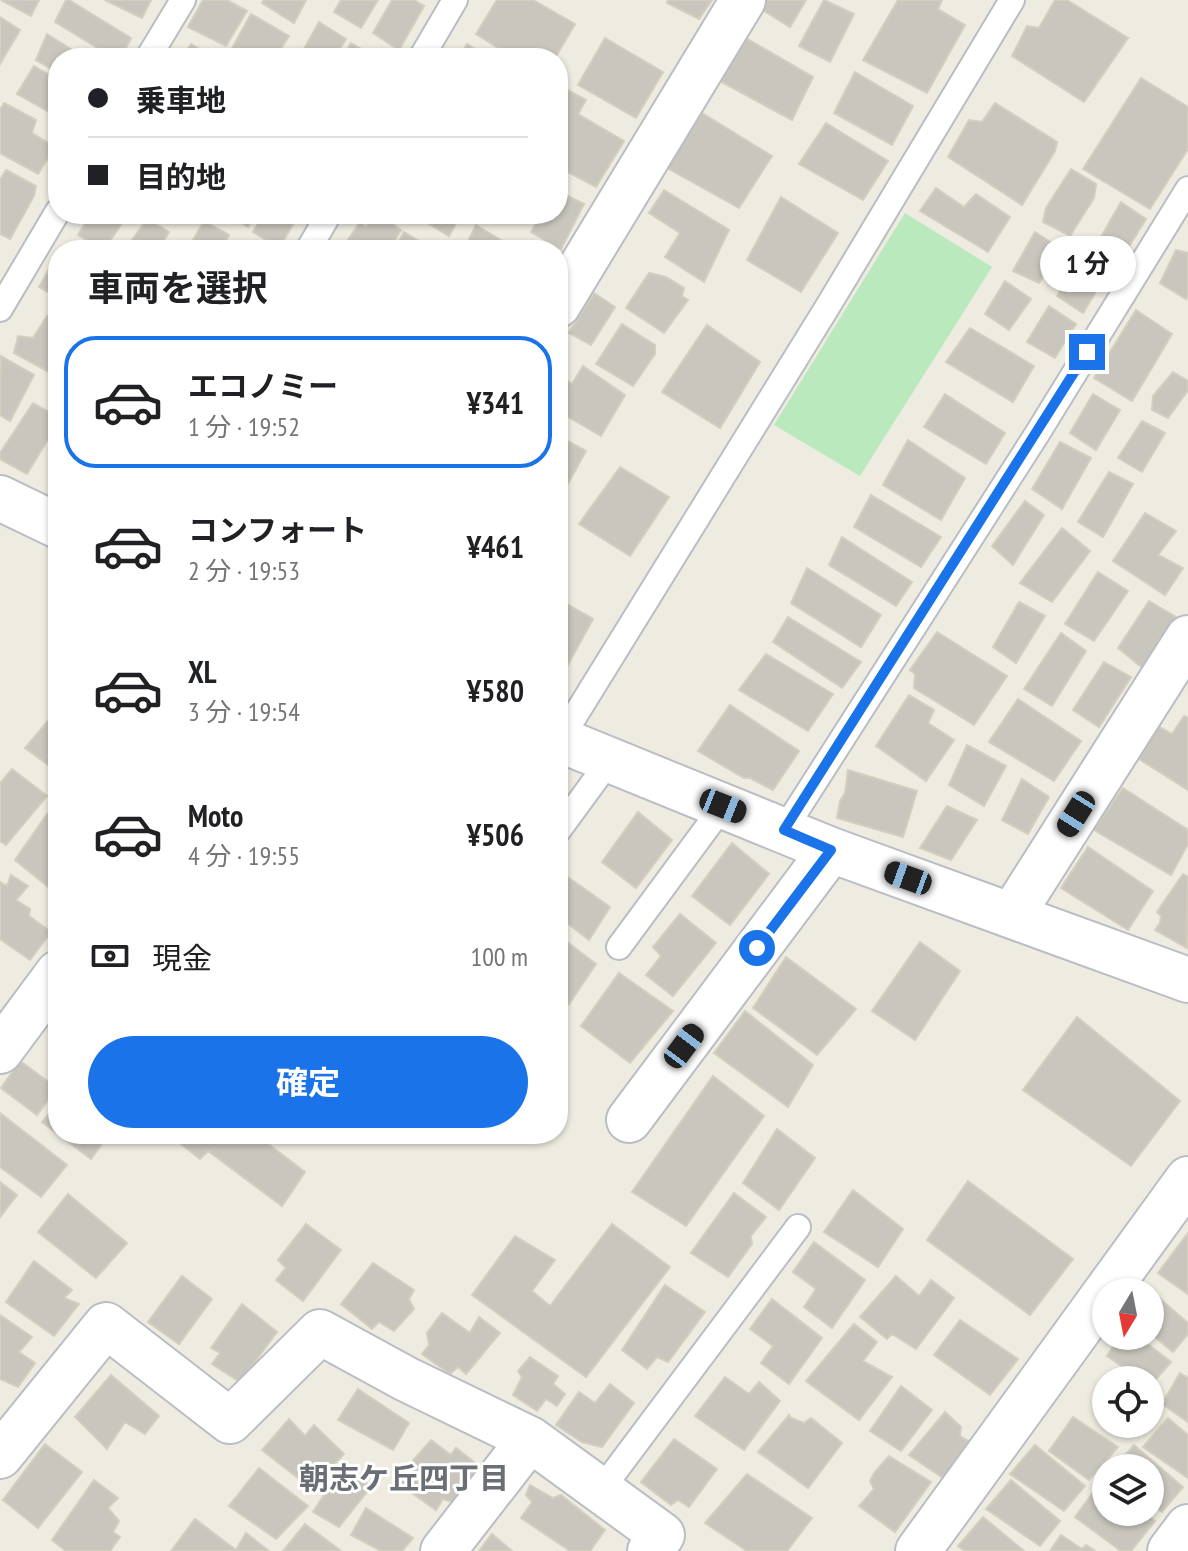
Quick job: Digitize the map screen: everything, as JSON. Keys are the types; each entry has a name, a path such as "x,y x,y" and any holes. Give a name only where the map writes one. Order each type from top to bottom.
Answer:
{"street":[{"path":"568,289 743,0"},
{"path":"0,498 48,521"},
{"path":"1012,915 1188,638"},
{"path":"568,743 831,850 1188,980"},
{"path":"629,1120 831,850"},
{"path":"0,1051 48,986"},
{"path":"1116,1278 1188,1179"},
{"path":"918,1551 1092,1311"},
{"path":"0,1456 106,1325 230,1421 320,1332 406,1379 530,1439 662,1535 650,1551"},
{"path":"443,1551 530,1439"},
{"path":"1170,1551 1188,1527"}],"lane":[{"path":"154,48 183,0"},
{"path":"427,48 455,0"},
{"path":"568,725 828,306 1012,0"},
{"path":"784,830 1037,434 1188,189"},
{"path":"0,309 50,224"},
{"path":"568,817 610,760"},
{"path":"619,947 723,806"},
{"path":"601,1490 798,1227"}],"green space":[{"path":"905,213 992,267 860,476 774,425"}],"building":[{"path":"1,0 39,0 31,16"},
{"path":"66,0 69,0 131,38 126,48 98,48 55,22"},
{"path":"105,0 151,0 142,18"},
{"path":"203,0 227,0 247,11 226,46 188,27"},
{"path":"264,0 306,0 294,23 262,3"},
{"path":"341,0 378,0 361,28 334,12"},
{"path":"392,0 414,0 424,6 400,48 373,33"},
{"path":"497,0 533,0 575,24 561,48 498,48 476,34"},
{"path":"668,0 712,0 699,19 667,3"},
{"path":"766,0 806,0 790,27 761,9"},
{"path":"824,0 854,14 830,62 799,46"},
{"path":"898,0 942,0 938,9 965,25 927,93 863,60"},
{"path":"1055,0 1067,0 1128,38 1084,102 1012,56 1027,26 1039,28"},
{"path":"251,14 289,36 281,48 232,48"},
{"path":"0,17 20,30 0,64"},
{"path":"319,22 346,39 340,48 305,48"},
{"path":"47,34 69,48 48,48 48,67 36,60"},
{"path":"744,37 813,77 792,120 718,80"},
{"path":"605,38 663,72 636,118 578,85"},
{"path":"34,66 48,74 48,111 17,94"},
{"path":"855,72 913,106 892,145 834,113"},
{"path":"1141,78 1188,107 1188,149 1150,209 1083,169"},
{"path":"568,90 586,100 578,114 624,141 596,187 568,172"},
{"path":"4,103 36,120 32,133 48,143 48,158 38,174 0,153 0,110"},
{"path":"995,103 1057,142 1055,151 1022,205 948,157 969,120 982,122"},
{"path":"702,113 772,156 739,208 667,168"},
{"path":"826,123 888,161 863,200 799,164"},
{"path":"1071,169 1096,184 1094,198 1070,236 1043,222 1046,208"},
{"path":"6,170 36,186 34,196 10,239 0,234 0,180"},
{"path":"936,188 964,207 976,194 1010,217 988,252 920,211"},
{"path":"664,190 729,230 704,282 665,257 680,233 649,213"},
{"path":"568,196 584,204 566,240 545,240 531,232 535,224 568,224"},
{"path":"781,197 838,233 801,292 747,260"},
{"path":"1121,202 1146,219 1123,256 1098,242"},
{"path":"85,224 121,224 111,240 87,240 78,235"},
{"path":"143,224 155,224 169,232 164,240 132,240"},
{"path":"202,224 209,224 229,235 226,240 193,240"},
{"path":"257,224 293,224 284,240 266,240 253,232"},
{"path":"359,224 366,227 368,224 392,224 401,230 395,240 348,240"},
{"path":"429,224 456,224 449,236"},
{"path":"476,225 501,240 469,240"},
{"path":"404,232 417,240 400,240"},
{"path":"1035,232 1061,249 1039,283 1013,271"},
{"path":"1176,250 1188,253 1186,299 1160,283"},
{"path":"1080,258 1106,275 1083,313 1057,296"},
{"path":"48,271 48,292 39,287"},
{"path":"649,273 666,277 684,288 682,296 688,300 664,333 626,308"},
{"path":"1005,281 1031,299 1009,330 985,314"},
{"path":"594,293 615,307 591,345 569,333"},
{"path":"1049,306 1076,324 1055,358 1027,342"},
{"path":"1136,310 1172,334 1132,401 1094,378"},
{"path":"48,317 48,372 14,353 18,336 33,338"},
{"path":"622,324 655,345 655,354 633,386 596,364"},
{"path":"707,325 760,362 720,428 662,392"},
{"path":"970,328 1034,366 1013,402 946,362"},
{"path":"1,356 34,375 10,421 0,415"},
{"path":"583,366 625,395 601,436 568,417 568,381 572,384"},
{"path":"1173,372 1188,381 1188,390 1168,418 1152,410 1153,396"},
{"path":"945,394 1005,433 986,464 924,427"},
{"path":"1093,394 1120,410 1096,450 1070,433"},
{"path":"33,403 48,411 48,439 27,474 0,459 0,453"},
{"path":"1142,421 1165,433 1142,472 1118,458"},
{"path":"908,440 965,478 941,520 883,485"},
{"path":"568,441 586,451 568,483"},
{"path":"1060,442 1091,458 1062,509 1032,489"},
{"path":"620,467 669,497 630,556 579,524"},
{"path":"1109,472 1133,484 1103,537 1078,522"},
{"path":"871,495 941,537 921,567 854,527"},
{"path":"1025,501 1044,515 1013,565 992,546"},
{"path":"1145,513 1176,531 1158,555 1183,568 1165,595 1113,561"},
{"path":"1062,528 1090,551 1052,602 1020,583"},
{"path":"842,537 912,582 896,606 829,565"},
{"path":"807,568 881,615 861,647 791,603"},
{"path":"1098,572 1128,591 1094,641 1065,624"},
{"path":"1149,601 1176,617 1144,669 1118,648"},
{"path":"1019,602 1045,616 1016,663 993,647"},
{"path":"568,605 593,619 568,665"},
{"path":"788,617 861,662 842,688 773,642"},
{"path":"937,632 1007,676 974,725 914,688 915,674 910,670"},
{"path":"1061,633 1086,651 1052,706 1024,689"},
{"path":"766,654 833,694 808,731 739,690"},
{"path":"1104,662 1131,677 1099,727 1073,710"},
{"path":"909,695 934,710 928,723 954,740 926,781 876,746"},
{"path":"1018,699 1081,741 1054,781 989,742"},
{"path":"730,705 799,751 773,790 744,778 698,751"},
{"path":"1184,716 1188,718 1188,790 1139,759 1158,726 1172,734"},
{"path":"48,721 48,765 25,748"},
{"path":"967,745 1006,766 984,806 949,785"},
{"path":"12,769 47,796 6,845 0,841 0,783"},
{"path":"848,770 917,791 903,837 837,818"},
{"path":"1022,779 1049,797 1028,834 1002,820"},
{"path":"1123,788 1188,830 1188,844 1171,875 1094,830"},
{"path":"947,806 977,820 951,860 920,848"},
{"path":"638,812 672,840 636,888 602,862"},
{"path":"47,814 48,887 15,860"},
{"path":"732,843 769,874 730,925 692,896"},
{"path":"1088,847 1153,891 1128,930 1061,888"},
{"path":"1183,874 1188,877 1187,948 1155,930 1161,916 1157,912"},
{"path":"11,875 28,886 16,900 30,909 29,916 48,930 48,936 30,960 0,939 0,882 7,886"},
{"path":"568,877 610,907 589,940 568,924"},
{"path":"680,914 716,943 673,996 646,975 661,956 653,947"},
{"path":"920,942 960,971 915,1040 872,1011"},
{"path":"568,943 596,964 568,1003"},
{"path":"786,957 856,1009 817,1055 753,1008"},
{"path":"619,973 673,1011 630,1063 581,1026"},
{"path":"745,1011 813,1065 788,1107 714,1053"},
{"path":"1077,1017 1180,1101 1131,1166 1023,1090"},
{"path":"20,1061 48,1081 48,1100 37,1115 1,1088"},
{"path":"713,1076 764,1116 686,1226 632,1192"},
{"path":"0,1113 67,1165 41,1197 0,1167"},
{"path":"777,1129 815,1158 779,1210 743,1183"},
{"path":"71,1144 102,1144 91,1159"},
{"path":"181,1144 268,1144 305,1172 282,1206 208,1151 200,1159"},
{"path":"968,1181 1073,1259 1030,1315 927,1240"},
{"path":"0,1182 17,1195 0,1217"},
{"path":"853,1190 903,1229 878,1267 824,1232"},
{"path":"734,1193 766,1217 751,1236 752,1244 728,1277 691,1253"},
{"path":"68,1194 127,1243 96,1278 38,1232"},
{"path":"306,1224 341,1250 303,1301 276,1280 286,1268 278,1260"},
{"path":"612,1224 670,1267 586,1377 472,1295 515,1236 555,1260 532,1291 550,1306"},
{"path":"1188,1233 1188,1294 1158,1273"},
{"path":"814,1242 865,1280 832,1328 804,1307 816,1289 793,1272"},
{"path":"34,1261 72,1290 64,1298 79,1304 54,1336 6,1302"},
{"path":"373,1263 414,1290 409,1299 414,1309 394,1331 379,1322 372,1329 341,1304"},
{"path":"182,1276 212,1299 179,1344 148,1322"},
{"path":"896,1276 919,1296 931,1280 954,1298 916,1349 892,1334 887,1339 860,1317"},
{"path":"665,1285 705,1312 668,1362 657,1357 647,1369 622,1350"},
{"path":"772,1299 822,1338 789,1384 761,1363 773,1346 750,1329"},
{"path":"1164,1302 1188,1323 1188,1334 1173,1352 1164,1345"},
{"path":"242,1304 277,1332 240,1382 212,1364 220,1353 211,1348"},
{"path":"442,1313 470,1333 479,1317 500,1333 466,1374 458,1367 450,1374 422,1354 429,1345 427,1333"},
{"path":"0,1315 32,1337 19,1352 35,1363 18,1387 0,1379"},
{"path":"960,1320 1018,1359 990,1395 934,1355"},
{"path":"854,1324 877,1342 863,1361 892,1377 859,1420 806,1381"},
{"path":"1111,1350 1155,1350 1171,1362 1164,1370 1164,1366 1122,1366 1107,1356"},
{"path":"530,1357 558,1376 553,1384 565,1394 557,1406 546,1399 537,1411 513,1395 522,1377 518,1371"},
{"path":"1180,1373 1188,1378 1188,1422 1164,1405"},
{"path":"111,1375 159,1416 145,1434 125,1422 107,1449 75,1417"},
{"path":"725,1377 749,1394 759,1382 780,1401 744,1450 695,1416"},
{"path":"610,1384 634,1403 602,1447 582,1442 556,1425 579,1392 595,1403"},
{"path":"901,1386 932,1410 901,1451 870,1431"},
{"path":"358,1389 409,1423 393,1450 338,1420"},
{"path":"945,1412 961,1427 960,1436 970,1442 943,1478 909,1455"},
{"path":"789,1415 804,1423 811,1418 842,1443 808,1488 758,1452"},
{"path":"1073,1417 1092,1430 1092,1438 1104,1438 1118,1447 1112,1454 1092,1454 1092,1477 1089,1480 1049,1451"},
{"path":"1168,1418 1188,1435 1188,1478 1164,1461 1164,1454 1153,1454 1143,1447 1151,1438 1164,1438 1164,1423"},
{"path":"289,1419 305,1436 314,1425 344,1454 312,1489 262,1450"},
{"path":"674,1439 717,1469 689,1507 678,1500 671,1505 641,1482"},
{"path":"431,1440 451,1455 456,1448 484,1470 455,1503 443,1499 436,1510 395,1481"},
{"path":"45,1444 82,1472 38,1528 3,1500"},
{"path":"1035,1445 1085,1486 1064,1511 1010,1474"},
{"path":"1134,1445 1144,1454 1126,1454"},
{"path":"889,1456 931,1482 895,1532 859,1506 874,1489 870,1481 874,1473"},
{"path":"344,1464 371,1487 339,1527 313,1512"},
{"path":"259,1468 308,1506 276,1539 229,1506"},
{"path":"1164,1471 1183,1487 1164,1510"},
{"path":"747,1474 812,1518 787,1551 747,1551 705,1523"},
{"path":"94,1480 118,1498 108,1508 119,1521 113,1532 120,1537 110,1551 66,1551 52,1540"},
{"path":"1011,1480 1060,1521 1040,1546 986,1509"},
{"path":"530,1485 553,1498 561,1495 605,1530 590,1551 570,1551 521,1518 532,1502 526,1495"},
{"path":"1092,1494 1092,1526 1151,1526 1131,1551 1121,1551 1075,1517"},
{"path":"366,1508 413,1538 402,1551 381,1551 351,1535"},
{"path":"983,1517 1024,1551 965,1551 958,1546"},
{"path":"195,1519 236,1550 246,1533 269,1551 171,1551"},
{"path":"305,1524 341,1551 283,1551"},
{"path":"492,1534 512,1551 479,1551"},
{"path":"1061,1535 1082,1549 1086,1545 1095,1551 1050,1551"}],"district":[{"name":"朝志ケ丘四丁目","path":"404,1479"}],"route":[{"path":"757,948 831,850 784,830 1087,352"}]}
